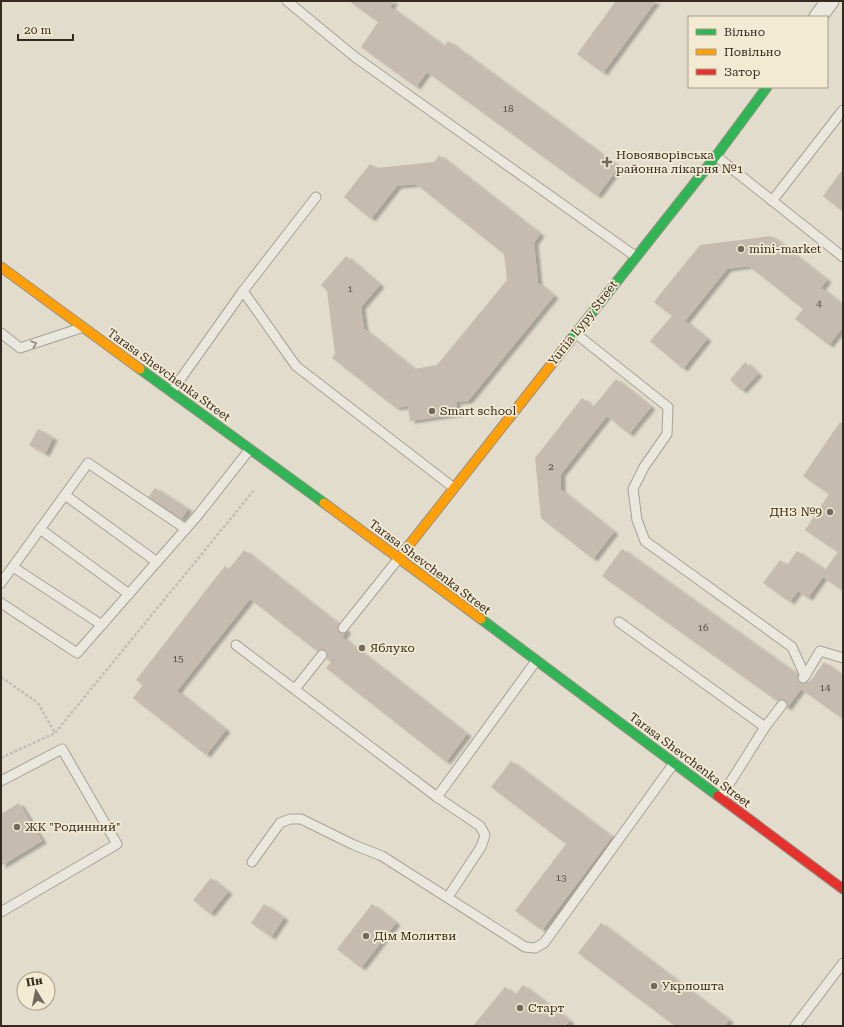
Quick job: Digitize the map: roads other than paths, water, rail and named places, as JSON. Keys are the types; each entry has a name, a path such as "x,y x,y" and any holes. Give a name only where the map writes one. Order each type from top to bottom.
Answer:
{"street":[{"path":"819,16 830,1"},
{"name":"Yuriia Lypy Street","path":"399,558 635,256 716,156 766,88"},
{"name":"Tarasa Shevchenka Street","path":"1,267 399,558 843,889"}],"lane":[{"path":"287,1 355,57 635,256"},
{"path":"772,201 843,110"},
{"path":"716,156 843,257"},
{"path":"172,392 243,291 316,197"},
{"path":"243,291 296,366 454,488"},
{"path":"1,333 20,348 83,327"},
{"path":"575,333 668,407 667,434 644,467 633,489 637,520 645,541 792,647 804,677 820,651 843,658"},
{"path":"1,603 77,653 186,529 250,449"},
{"path":"1,583 88,463 186,529"},
{"path":"65,496 157,562"},
{"path":"40,529 130,594"},
{"path":"343,628 399,558"},
{"path":"13,567 102,625"},
{"path":"619,622 764,727"},
{"path":"236,645 437,797 480,826 485,835 480,847 448,897"},
{"path":"295,689 322,655"},
{"path":"437,797 537,660"},
{"path":"721,797 764,727 782,705"},
{"path":"1,782 62,749 117,844 1,912"},
{"path":"252,862 280,823 290,818 301,819 354,845 382,856 525,947 535,948 544,943 674,763"},
{"path":"794,1026 843,963"}],"place":[{"name":"Новояворівська районна лікарня №1","path":"607,162"},
{"name":"mini-market","path":"741,249"},
{"name":"Smart school","path":"432,411"},
{"name":"ДНЗ №9","path":"830,512"},
{"name":"Яблуко","path":"362,648"},
{"name":"ЖК \"Родинний\"","path":"17,827"},
{"name":"Дім Молитви","path":"366,936"},
{"name":"Укрпошта","path":"654,986"},
{"name":"Старт","path":"520,1008"}]}
